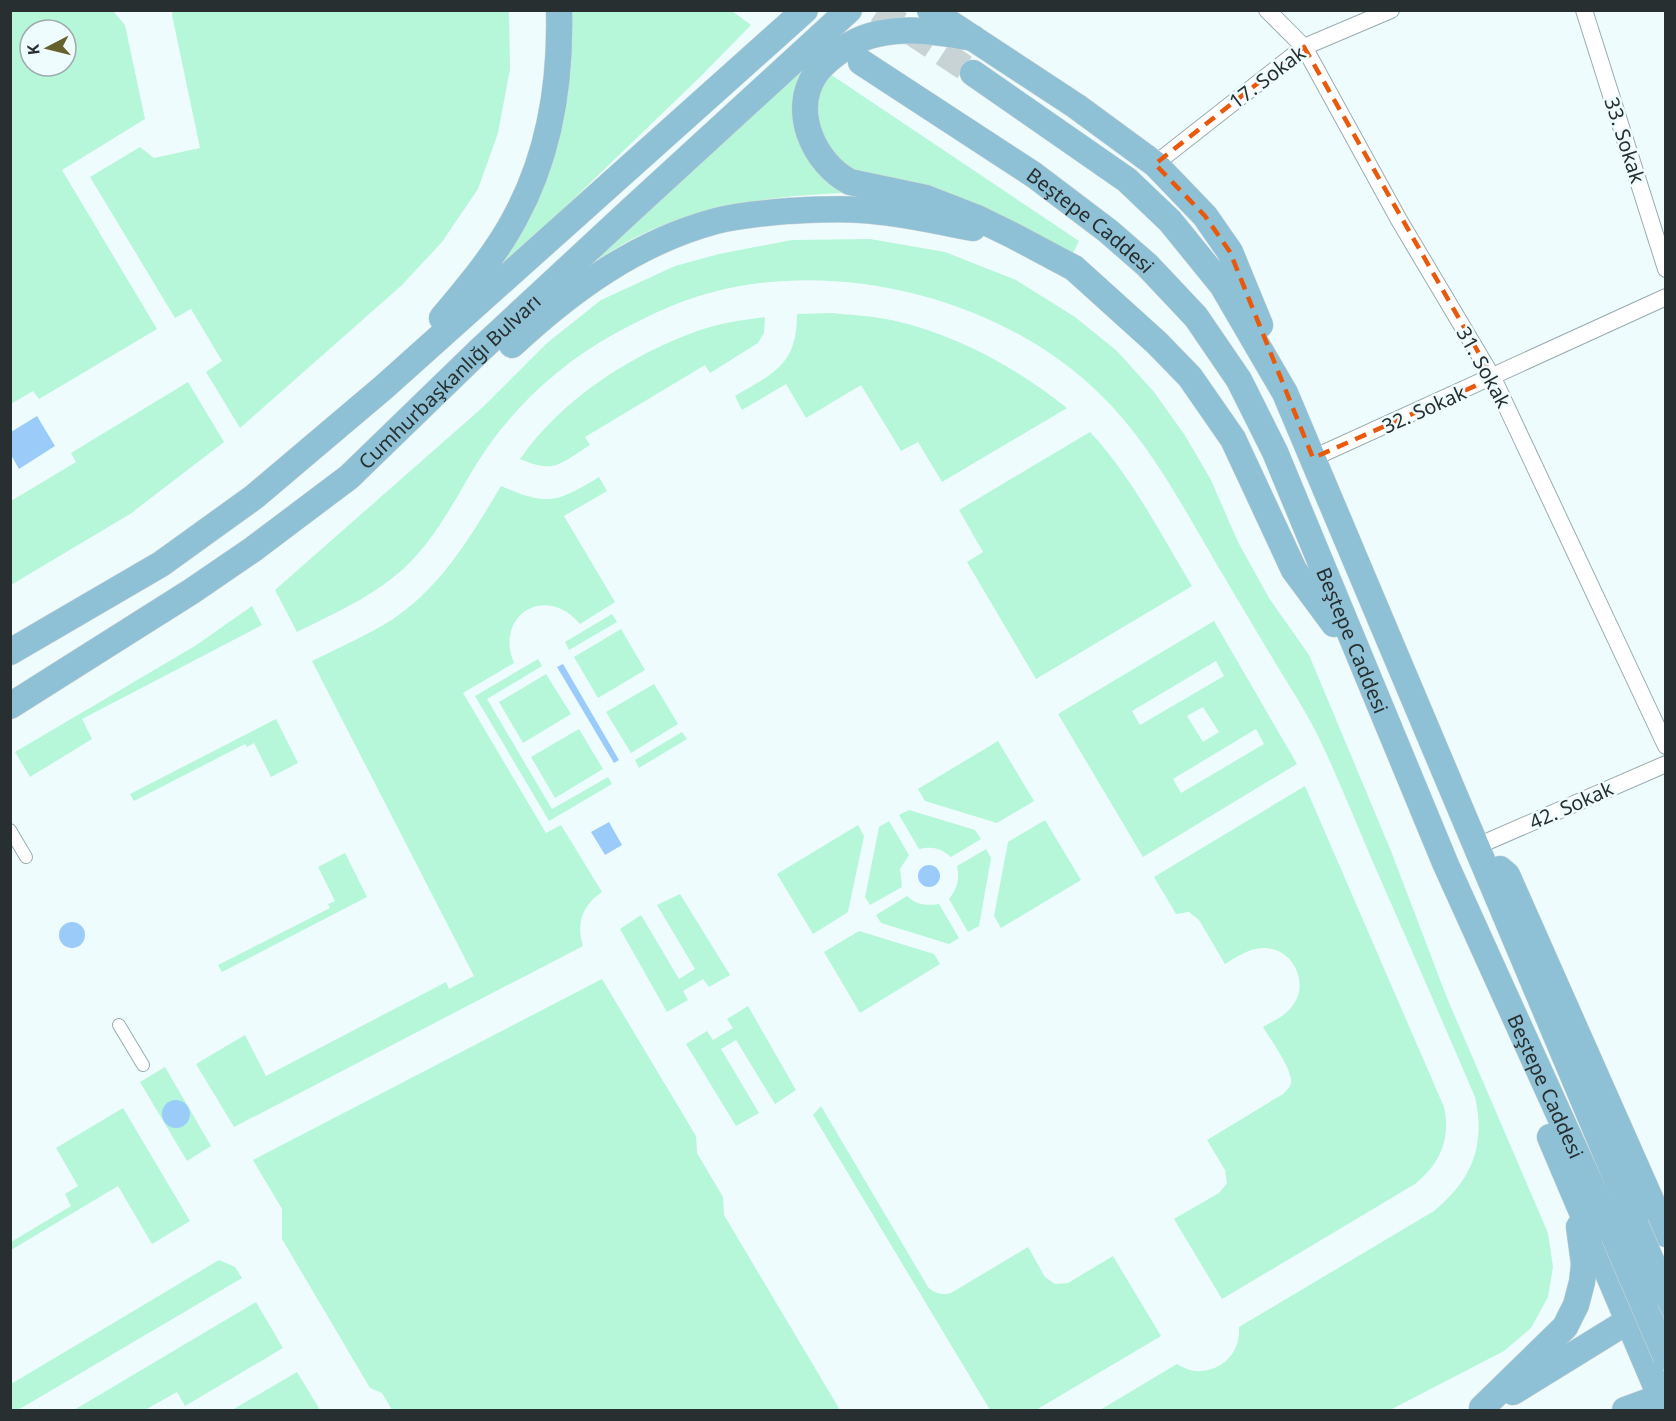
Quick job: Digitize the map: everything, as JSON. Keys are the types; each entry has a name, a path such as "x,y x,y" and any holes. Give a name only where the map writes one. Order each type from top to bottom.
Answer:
{"main road":[{"path":"384,387 460,297 515,220 534,179 555,101 560,52 560,10"},
{"name":"Cumhurbaşkanlığı Bulvarı","path":"10,652 160,564 254,497 384,387 805,10"},
{"name":"Cumhurbaşkanlığı Bulvarı","path":"10,706 201,585 349,477 480,350 849,10"},
{"name":"Beştepe Caddesi","path":"930,10 1076,106 1155,164 1205,216 1230,252 1247,290 1285,393 1475,846 1625,1231 1665,1357"},
{"path":"973,38 937,31 881,33 852,43 828,61 816,72 809,88 806,105 809,135 819,155 839,176 850,182 926,198 975,217 1074,268 1157,343 1190,377 1233,439 1294,570 1359,659"},
{"name":"Beştepe Caddesi","path":"861,62 1072,202 1147,265 1196,317 1239,380 1275,452 1446,865 1625,1231 1665,1295"},
{"name":"Beştepe Caddesi","path":"973,73 1127,180 1170,220 1222,285 1285,393"},
{"path":"349,477 412,435 561,303 624,258 685,231 717,220 752,214 802,210 860,210 1012,235"},
{"path":"1475,846 1506,875 1665,1234"},
{"path":"1446,865 1498,1016 1664,1401 1625,1410"},
{"path":"1480,1409 1564,1327 1576,1305 1584,1264 1573,1191"},
{"path":"1608,1272 1624,1284 1633,1286 1645,1282 1661,1271 1665,1264"},
{"path":"1480,1409 1520,1388 1628,1321 1665,1304"}],"street":[{"name":"31. Sokak","path":"1267,10 1304,47 1399,220 1493,378 1665,746"},
{"name":"17. Sokak","path":"1155,164 1304,47 1391,10"},
{"name":"33. Sokak","path":"1584,10 1665,269"},
{"name":"32. Sokak","path":"1313,458 1493,378 1665,297"},
{"name":"42. Sokak","path":"1475,846 1665,764"},
{"path":"10,831 26,857"},
{"path":"119,1025 143,1065"}],"highlighted area":[{"path":"1304,47 1493,378 1313,458 1230,252 1205,216 1155,164"}],"green space":[{"path":"11,10 113,11 125,25 145,119 62,170 157,329 39,399 33,391 11,404"},
{"path":"173,11 509,11 510,69 498,133 478,189 442,242 402,285 240,428 206,372 222,361 191,309 175,318 90,177 140,147 154,158 200,148"},
{"path":"571,11 732,11 751,25 475,294 531,212 552,163 563,120 570,75"},
{"path":"806,63 795,104 849,193 785,197 719,208 656,228 600,259 595,257"},
{"path":"827,72 1079,241 1073,253 860,179 834,161 815,113 815,96"},
{"path":"870,239 945,252 1016,280 1075,317 1117,351 1154,392 1184,434 1210,478 1238,542 1269,598 1309,655 1391,851 1447,998 1548,1233 1553,1267 1548,1297 1531,1328 1504,1351 1390,1410 1100,1410 1177,1364 1195,1371 1213,1369 1221,1365 1228,1360 1237,1345 1239,1327 1434,1211 1458,1187 1467,1174 1477,1146 1479,1131 1475,1097 1311,722 1151,456 1118,413 1100,394 1059,359 1011,330 960,308 906,292 850,282 794,280 739,286 687,300 614,334 575,359 539,388 492,441 425,545 390,580 345,608 297,632 275,590 483,407 547,343 601,300 675,266 719,254 792,240"},
{"path":"832,313 891,320 962,343 1027,379 1067,408 942,482 918,442 901,451 861,385 806,418 786,384 742,410 735,396 772,373 788,356 796,331 797,314"},
{"path":"765,317 764,333 758,343 710,373 705,365 585,437 590,445 564,462 542,466 520,459 556,417 599,382 622,367 672,341 697,331 722,324"},
{"path":"188,382 224,442 130,514 11,585 11,501 76,462 71,453"},
{"path":"1090,432 1132,487 1192,586 1036,679 967,562 983,552 959,510"},
{"path":"599,477 607,491 564,516 615,602 580,624 567,612 553,606 539,606 527,610 517,619 511,631 510,646 514,663 463,693 546,833 561,825 602,892 585,909 582,916 580,930 583,946 234,1127 196,1064 245,1035 266,1076 446,982 449,989 474,976 312,661 390,621 425,593 466,542 501,486 530,497 552,499 572,492"},
{"path":"252,606 262,625 82,719 92,739 30,777 15,752 195,646"},
{"path":"612,614 617,622 569,650 565,642"},
{"path":"1214,621 1297,764 1143,857 1058,714","holes":["1216,661 1224,676 1140,725 1132,711","1203,707 1219,732 1203,742 1187,716","1256,729 1264,744 1181,793 1173,779"]},
{"path":"621,629 645,670 598,698 574,657"},
{"path":"538,659 542,666 487,699 552,809 608,777 612,784 549,821 475,696"},
{"path":"546,674 571,714 523,743 499,702"},
{"path":"654,684 678,724 631,753 606,712"},
{"path":"276,719 298,763 271,777 254,743 247,747 245,744 134,801 130,794"},
{"path":"579,729 603,769 555,798 531,757"},
{"path":"682,732 687,739 639,768 635,760"},
{"path":"998,741 1034,801 997,823 925,801 918,789"},
{"path":"1305,786 1444,1107 1446,1130 1437,1159 1415,1184 1222,1299 1174,1219 1219,1193 1227,1183 1225,1170 1207,1140 1283,1094 1290,1086 1291,1077 1288,1070 1263,1027 1283,1015 1293,1005 1298,996 1299,977 1290,960 1273,949 1263,948 1243,953 1225,964 1199,920 1189,912 1176,914 1154,877"},
{"path":"909,810 975,830 981,839 951,857 936,849 919,849 899,815"},
{"path":"1045,820 1081,880 1001,928 994,916 1008,842"},
{"path":"889,821 909,855 900,869 902,887 870,905 865,897 879,827"},
{"path":"858,825 864,836 848,912 813,934 777,874"},
{"path":"986,849 991,858 979,926 968,932 949,899 957,884 957,866"},
{"path":"345,853 367,897 222,972 218,965 330,908 328,904 335,901 318,867"},
{"path":"680,894 730,975 709,987 703,979 683,991 688,1000 667,1012 620,929 641,915 679,979 695,969 657,905"},
{"path":"907,896 922,904 939,904 959,938 949,944 881,923 876,915"},
{"path":"859,931 934,954 940,964 860,1013 824,952"},
{"path":"602,979 696,1136 697,1153 723,1197 724,1215 840,1410 392,1410 382,1393 370,1388 282,1239 282,1209 253,1160"},
{"path":"748,1006 796,1090 775,1104 736,1040 721,1049 759,1113 736,1126 686,1044 707,1031 713,1040 733,1028 727,1019"},
{"path":"165,1067 211,1146 187,1161 140,1082"},
{"path":"821,1106 928,1287 933,1291 942,1294 951,1293 1028,1247 1045,1277 1055,1284 1068,1283 1113,1256 1161,1336 1036,1410 990,1410 813,1115"},
{"path":"123,1108 190,1221 152,1244 118,1186 11,1250 11,1242 71,1206 65,1194 78,1186 56,1148"},
{"path":"219,1260 235,1267 242,1278 18,1410 11,1410 11,1384"},
{"path":"256,1302 283,1348 185,1406 177,1392 145,1410 74,1410"},
{"path":"297,1372 320,1410 232,1410"}],"water":[{"path":"37,416 55,446 19,469 11,455 11,432"},
{"path":"563,664 619,760 614,763 557,667"},
{"path":"609,822 622,845 605,855 591,832"},
{"path":"929,865 937,868 940,876 937,884 929,887 921,884 918,876 921,868"},
{"path":"72,922 81,926 85,935 81,944 72,948 63,944 59,935 63,926"},
{"path":"176,1100 186,1104 190,1114 186,1124 176,1128 166,1124 162,1114 166,1104"}],"tunnel":[{"path":"878,10 973,73"}]}
